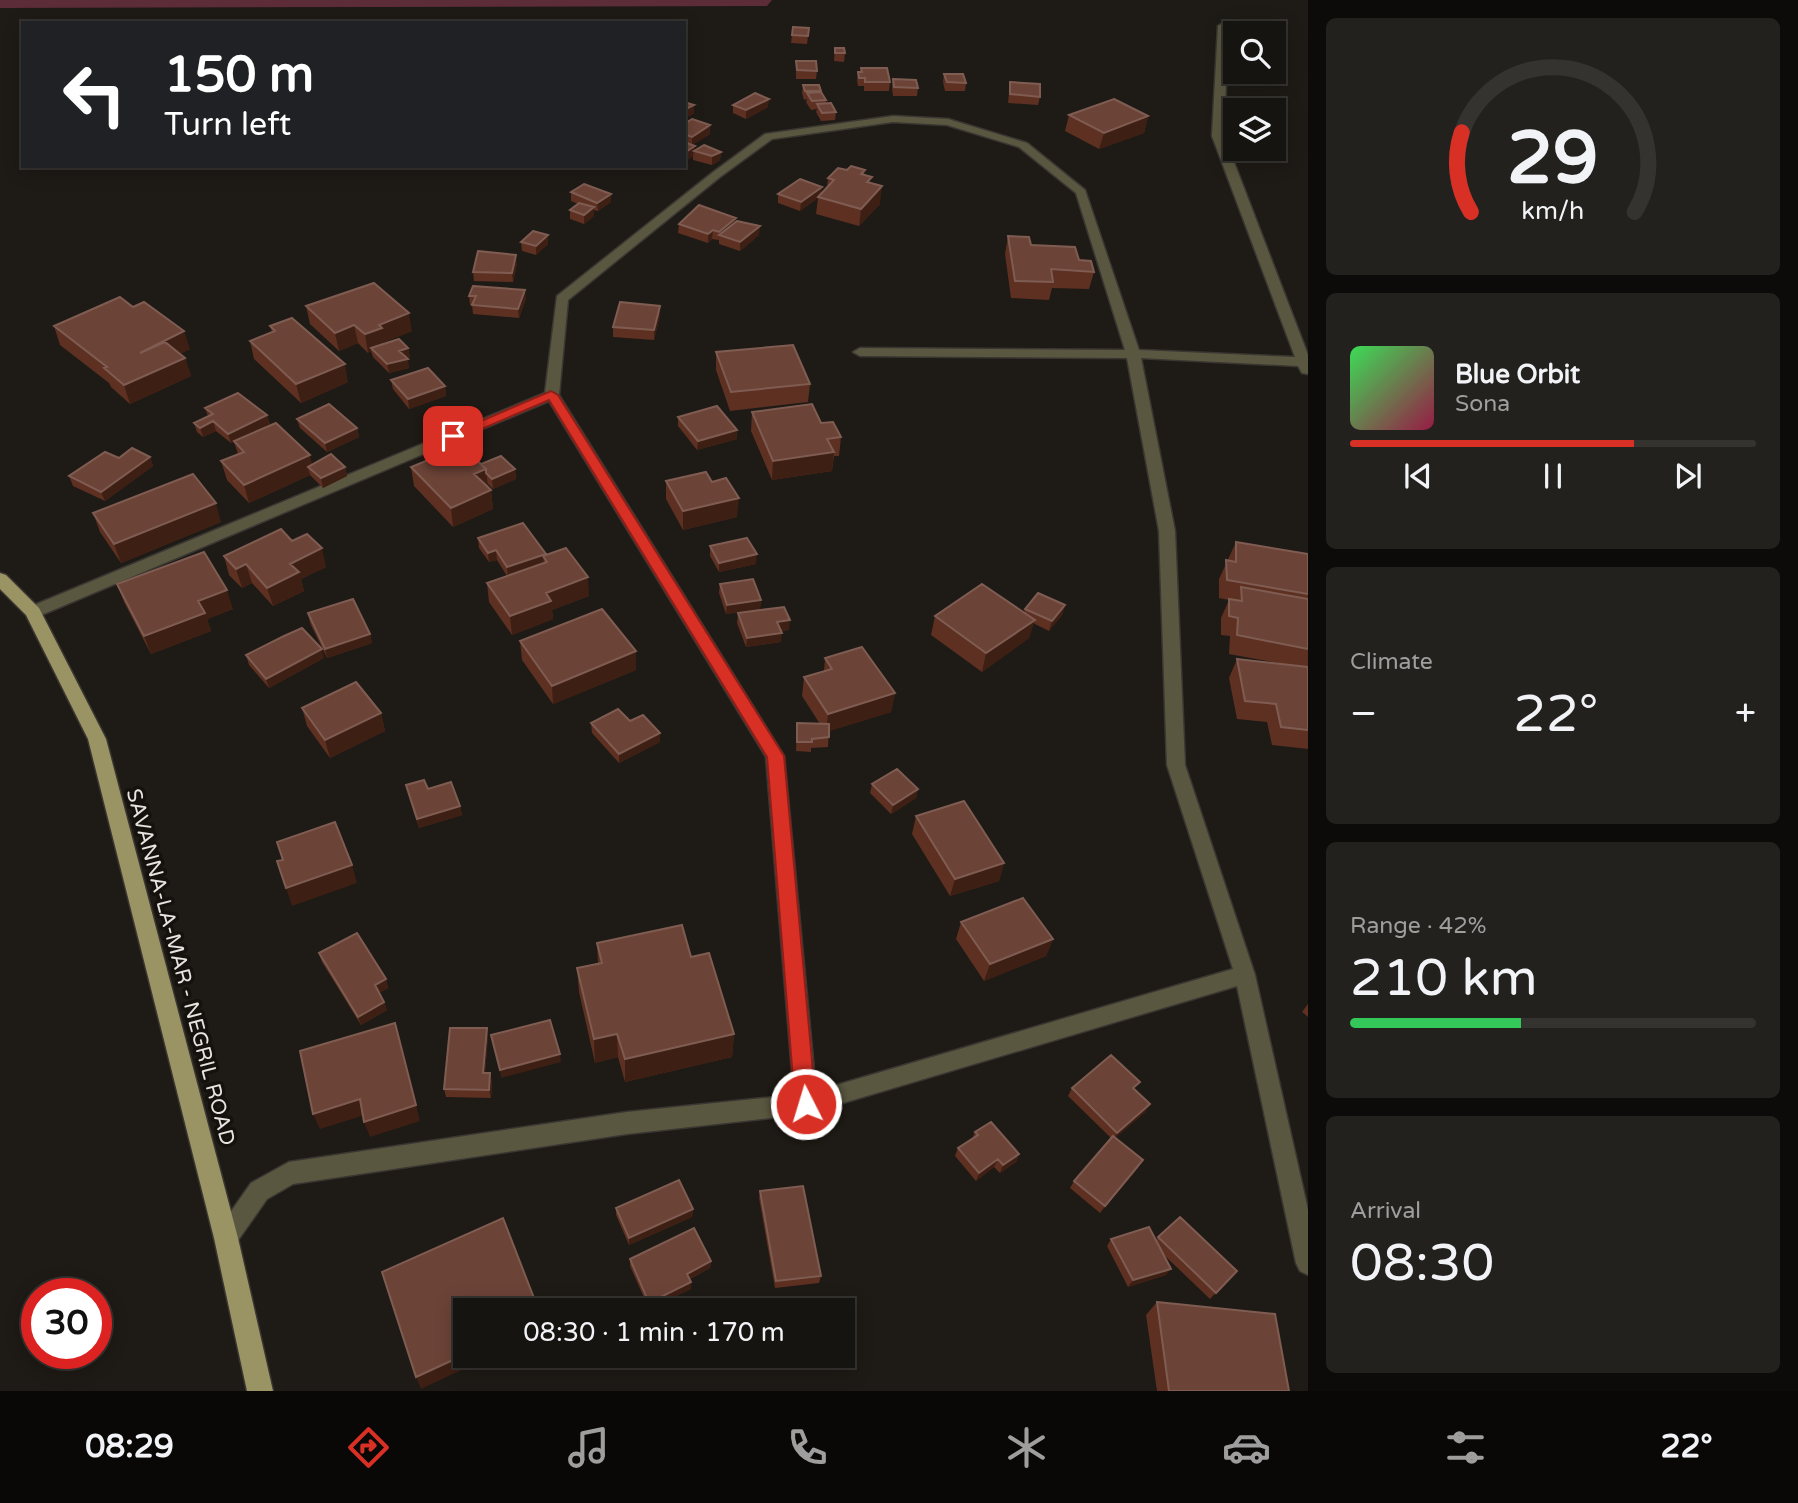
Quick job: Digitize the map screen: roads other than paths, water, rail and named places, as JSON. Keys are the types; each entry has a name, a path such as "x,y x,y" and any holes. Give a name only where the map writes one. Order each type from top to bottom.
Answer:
{"main road":[{"name":"SAVANNA-LA-MAR - NEGRIL ROAD","path":"0,579 33,612 97,739 226,1238 260,1391"}],"street":[{"path":"860,352 1133,354 1307,365 1218,136 1223,26"},
{"path":"806,1104 775,756 551,395 562,299 716,175 769,136 893,119 948,122 1023,145 1081,192 1133,354 1167,531 1176,765 1245,975 1308,1263"},
{"path":"33,612 551,395"},
{"path":"226,1238 259,1191 289,1173 627,1123 806,1104 1245,975"}]}
